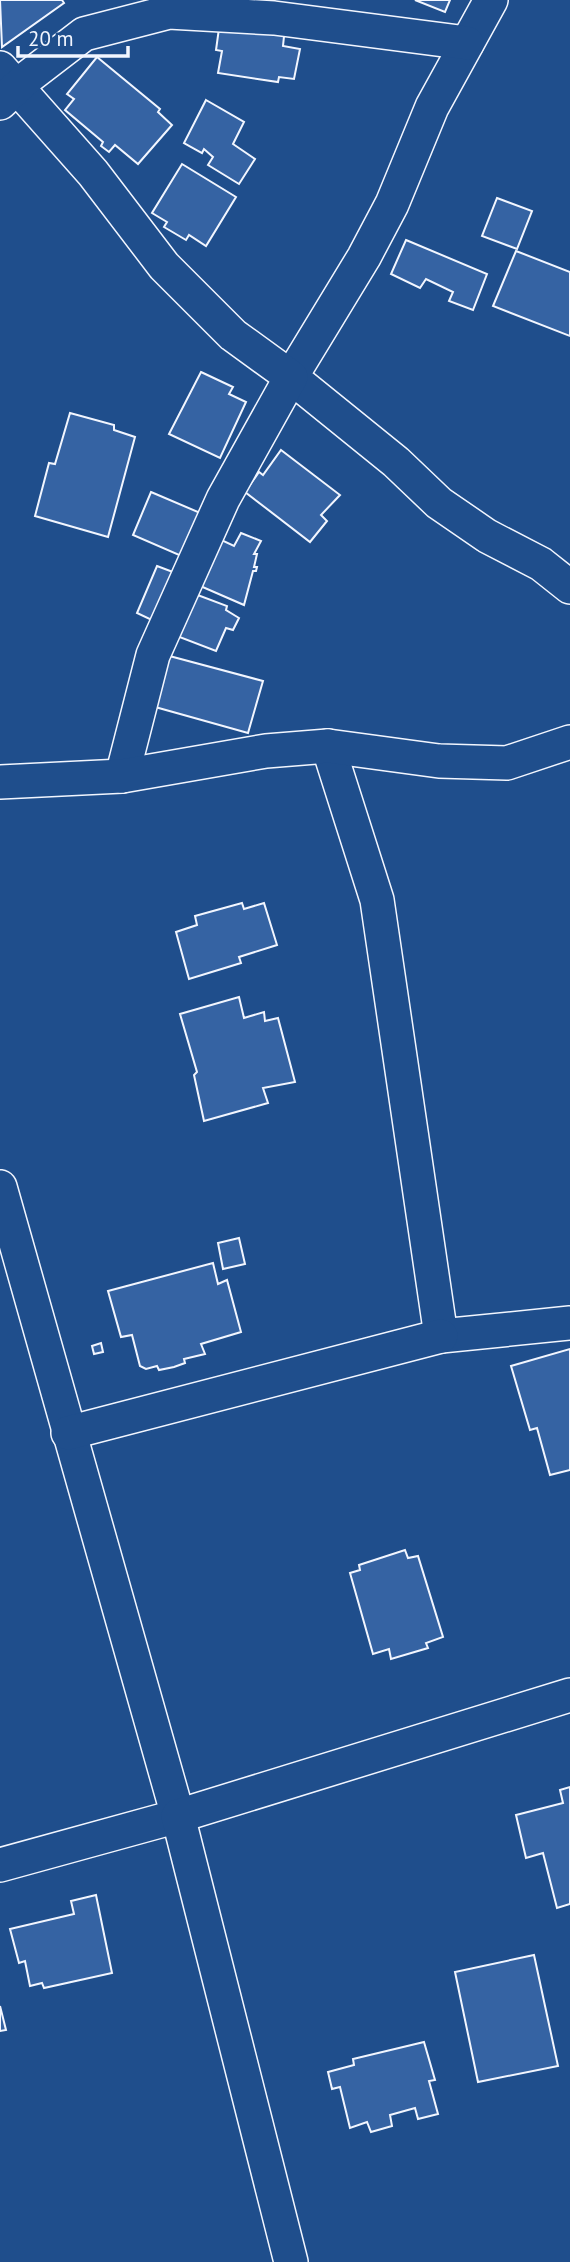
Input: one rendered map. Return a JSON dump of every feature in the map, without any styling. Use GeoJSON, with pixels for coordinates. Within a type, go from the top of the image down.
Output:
{"type":"FeatureCollection","features":[{"type":"Feature","properties":{"kind":"street"},"geometry":{"type":"LineString","coordinates":[[122,776],[153,655],[223,499],[291,377],[364,257],[392,204],[432,107],[491,0]]}},
{"type":"Feature","properties":{"kind":"street"},"geometry":{"type":"LineString","coordinates":[[467,43],[274,18],[169,12],[84,34],[6,86],[93,173],[164,266],[233,335],[291,377],[378,447],[439,503],[487,536],[541,564],[570,587]]}},
{"type":"Feature","properties":{"kind":"street"},"geometry":{"type":"LineString","coordinates":[[0,782],[122,776],[266,751],[328,746],[439,761],[507,764],[570,742]]}},
{"type":"Feature","properties":{"kind":"street"},"geometry":{"type":"LineString","coordinates":[[328,746],[377,900],[441,1336]]}},
{"type":"Feature","properties":{"kind":"street"},"geometry":{"type":"LineString","coordinates":[[0,1187],[177,1816],[291,2262]]}},
{"type":"Feature","properties":{"kind":"street"},"geometry":{"type":"LineString","coordinates":[[68,1433],[441,1336],[570,1322]]}},
{"type":"Feature","properties":{"kind":"street"},"geometry":{"type":"LineString","coordinates":[[0,1865],[177,1816],[570,1695]]}},
{"type":"Feature","properties":{"kind":"building"},"geometry":{"type":"Polygon","coordinates":[[[0,0],[62,0],[64,3],[2,47],[0,0]]]}},
{"type":"Feature","properties":{"kind":"building"},"geometry":{"type":"Polygon","coordinates":[[[415,0],[450,0],[445,12],[415,0]]]}},
{"type":"Feature","properties":{"kind":"building"},"geometry":{"type":"Polygon","coordinates":[[[220,21],[285,27],[283,46],[300,49],[294,79],[279,77],[278,82],[218,73],[222,51],[216,50],[220,21]]]}},
{"type":"Feature","properties":{"kind":"building"},"geometry":{"type":"Polygon","coordinates":[[[97,57],[160,109],[158,112],[172,125],[138,164],[115,145],[109,152],[101,146],[103,142],[65,110],[74,99],[67,94],[97,57]]]}},
{"type":"Feature","properties":{"kind":"building"},"geometry":{"type":"Polygon","coordinates":[[[206,100],[244,122],[233,144],[255,159],[239,184],[208,165],[213,157],[204,149],[202,153],[184,143],[206,100]]]}},
{"type":"Feature","properties":{"kind":"building"},"geometry":{"type":"Polygon","coordinates":[[[182,164],[236,197],[206,246],[189,235],[186,240],[164,227],[167,222],[152,213],[182,164]]]}},
{"type":"Feature","properties":{"kind":"building"},"geometry":{"type":"Polygon","coordinates":[[[497,198],[532,211],[517,249],[482,236],[497,198]]]}},
{"type":"Feature","properties":{"kind":"building"},"geometry":{"type":"Polygon","coordinates":[[[406,240],[487,274],[473,310],[449,301],[453,292],[426,279],[420,288],[391,274],[406,240]]]}},
{"type":"Feature","properties":{"kind":"building"},"geometry":{"type":"Polygon","coordinates":[[[516,251],[570,272],[570,336],[493,306],[516,251]]]}},
{"type":"Feature","properties":{"kind":"building"},"geometry":{"type":"Polygon","coordinates":[[[201,372],[233,387],[229,394],[246,402],[220,458],[169,434],[201,372]]]}},
{"type":"Feature","properties":{"kind":"building"},"geometry":{"type":"Polygon","coordinates":[[[70,413],[114,425],[114,430],[135,437],[108,537],[35,516],[49,463],[55,464],[70,413]]]}},
{"type":"Feature","properties":{"kind":"building"},"geometry":{"type":"Polygon","coordinates":[[[281,450],[340,495],[321,515],[327,521],[310,542],[245,492],[259,472],[263,475],[281,450]]]}},
{"type":"Feature","properties":{"kind":"building"},"geometry":{"type":"Polygon","coordinates":[[[151,492],[205,515],[186,558],[133,535],[151,492]]]}},
{"type":"Feature","properties":{"kind":"building"},"geometry":{"type":"Polygon","coordinates":[[[241,533],[261,541],[254,554],[257,554],[254,567],[257,567],[256,571],[253,571],[244,605],[191,582],[213,536],[234,546],[241,533]]]}},
{"type":"Feature","properties":{"kind":"building"},"geometry":{"type":"Polygon","coordinates":[[[157,566],[181,575],[158,623],[137,613],[157,566]]]}},
{"type":"Feature","properties":{"kind":"building"},"geometry":{"type":"Polygon","coordinates":[[[187,591],[227,606],[226,610],[239,618],[233,630],[226,628],[216,651],[169,633],[187,591]]]}},
{"type":"Feature","properties":{"kind":"building"},"geometry":{"type":"Polygon","coordinates":[[[162,654],[263,681],[248,733],[148,705],[162,654]]]}},
{"type":"Feature","properties":{"kind":"building"},"geometry":{"type":"Polygon","coordinates":[[[242,903],[244,909],[264,903],[277,945],[239,957],[241,963],[189,979],[176,932],[197,925],[195,916],[242,903]]]}},
{"type":"Feature","properties":{"kind":"building"},"geometry":{"type":"Polygon","coordinates":[[[239,997],[244,1018],[264,1012],[265,1021],[278,1018],[295,1082],[263,1088],[268,1103],[204,1121],[194,1075],[197,1072],[180,1014],[239,997]]]}},
{"type":"Feature","properties":{"kind":"building"},"geometry":{"type":"Polygon","coordinates":[[[239,1238],[245,1264],[223,1269],[218,1243],[239,1238]]]}},
{"type":"Feature","properties":{"kind":"building"},"geometry":{"type":"Polygon","coordinates":[[[213,1263],[218,1284],[227,1280],[241,1332],[201,1344],[205,1354],[184,1359],[185,1363],[174,1367],[159,1370],[157,1366],[146,1369],[140,1366],[132,1335],[121,1337],[108,1291],[213,1263]]]}},
{"type":"Feature","properties":{"kind":"building"},"geometry":{"type":"Polygon","coordinates":[[[101,1343],[103,1352],[94,1354],[92,1346],[101,1343]]]}},
{"type":"Feature","properties":{"kind":"building"},"geometry":{"type":"Polygon","coordinates":[[[570,1349],[570,1470],[550,1475],[537,1428],[530,1430],[511,1366],[570,1349]]]}},
{"type":"Feature","properties":{"kind":"building"},"geometry":{"type":"Polygon","coordinates":[[[405,1550],[408,1558],[418,1556],[443,1637],[426,1643],[428,1648],[391,1659],[389,1649],[373,1654],[350,1573],[360,1570],[359,1565],[405,1550]]]}},
{"type":"Feature","properties":{"kind":"building"},"geometry":{"type":"Polygon","coordinates":[[[570,1787],[570,1904],[557,1908],[543,1853],[526,1858],[516,1815],[563,1803],[560,1790],[570,1787]]]}},
{"type":"Feature","properties":{"kind":"building"},"geometry":{"type":"Polygon","coordinates":[[[96,1895],[112,1973],[44,1988],[42,1983],[30,1986],[25,1961],[19,1963],[10,1929],[74,1914],[71,1901],[96,1895]]]}},
{"type":"Feature","properties":{"kind":"building"},"geometry":{"type":"Polygon","coordinates":[[[534,1955],[558,2066],[478,2082],[455,1972],[534,1955]]]}},
{"type":"Feature","properties":{"kind":"building"},"geometry":{"type":"Polygon","coordinates":[[[0,2006],[6,2030],[0,2031],[0,2006]]]}},
{"type":"Feature","properties":{"kind":"building"},"geometry":{"type":"Polygon","coordinates":[[[424,2042],[435,2080],[429,2081],[438,2114],[418,2119],[415,2108],[390,2115],[392,2126],[371,2132],[367,2122],[350,2128],[340,2087],[332,2089],[328,2072],[354,2065],[353,2059],[424,2042]]]}}]}
